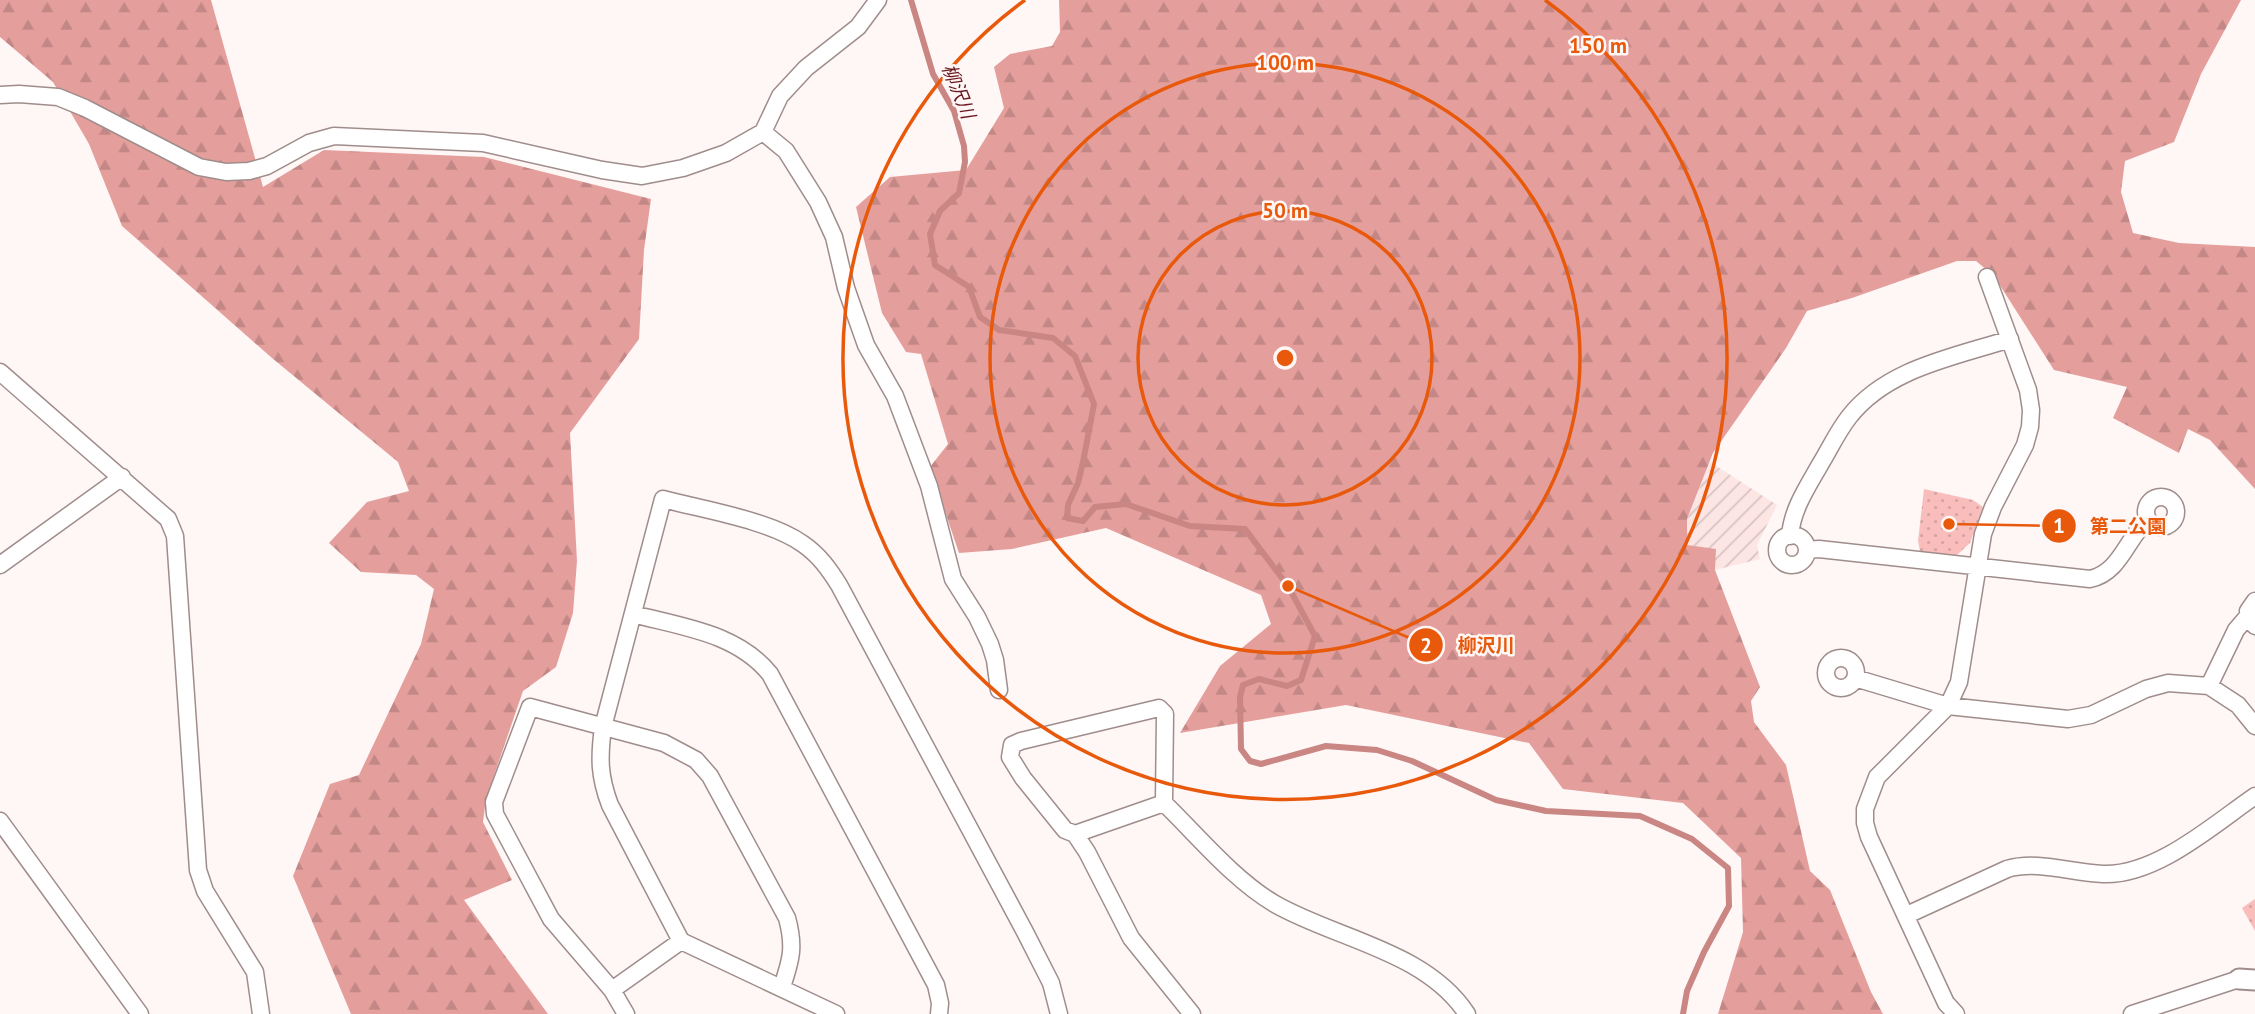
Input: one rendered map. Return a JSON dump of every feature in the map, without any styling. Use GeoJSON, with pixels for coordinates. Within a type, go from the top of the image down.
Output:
{"type":"FeatureCollection","features":[{"type":"Feature","properties":{"kind":"street"},"geometry":{"type":"LineString","coordinates":[[0,95],[58,97],[85,108],[198,167],[226,172],[249,172],[267,166],[309,143],[334,136],[483,143],[601,170],[642,176],[683,168],[726,153],[763,132],[780,96],[806,68],[858,27],[878,0]]}},
{"type":"Feature","properties":{"kind":"street"},"geometry":{"type":"LineString","coordinates":[[763,132],[786,151],[818,202],[834,237],[846,288],[866,345],[895,397],[929,486],[953,579],[990,644],[999,690]]}},
{"type":"Feature","properties":{"kind":"street"},"geometry":{"type":"LineString","coordinates":[[1955,1014],[1947,1003],[1869,837],[1864,808],[1877,777],[1948,706],[1959,682],[1977,566],[1987,521],[2025,445],[2030,427],[2028,390],[1987,276]]}},
{"type":"Feature","properties":{"kind":"street"},"geometry":{"type":"LineString","coordinates":[[1790,536],[1791,519],[1807,486],[1849,417],[1873,392],[1898,376],[2010,339]]}},
{"type":"Feature","properties":{"kind":"street"},"geometry":{"type":"LineString","coordinates":[[0,372],[169,519],[175,536],[198,870],[205,891],[255,972],[261,1014]]}},
{"type":"Feature","properties":{"kind":"street"},"geometry":{"type":"LineString","coordinates":[[0,565],[122,477]]}},
{"type":"Feature","properties":{"kind":"street"},"geometry":{"type":"LineString","coordinates":[[836,1014],[681,941],[601,783],[600,751],[603,727],[663,499],[774,528],[803,543],[823,561],[839,585],[1019,920],[1051,983],[1059,1014]]}},
{"type":"Feature","properties":{"kind":"street"},"geometry":{"type":"LineString","coordinates":[[1807,550],[1819,549],[2090,579],[2101,576],[2119,559],[2136,531],[2148,519]]}},
{"type":"Feature","properties":{"kind":"street"},"geometry":{"type":"LineString","coordinates":[[1790,536],[1800,538],[1807,550],[1799,563],[1790,565],[1782,561],[1778,553],[1779,544],[1790,536]]}},
{"type":"Feature","properties":{"kind":"street"},"geometry":{"type":"LineString","coordinates":[[2209,686],[2236,630],[2252,621],[2249,607],[2255,601]]}},
{"type":"Feature","properties":{"kind":"street"},"geometry":{"type":"LineString","coordinates":[[633,614],[725,639],[744,649],[770,674],[936,985],[940,1003],[939,1014]]}},
{"type":"Feature","properties":{"kind":"street"},"geometry":{"type":"LineString","coordinates":[[1855,678],[1948,706],[2068,719],[2091,715],[2146,689],[2168,683],[2209,686],[2238,705],[2255,726]]}},
{"type":"Feature","properties":{"kind":"street"},"geometry":{"type":"LineString","coordinates":[[626,1014],[612,990],[551,919],[495,814],[494,802],[530,706],[664,743],[695,760],[710,776],[788,918],[793,940],[792,954],[782,987]]}},
{"type":"Feature","properties":{"kind":"street"},"geometry":{"type":"LineString","coordinates":[[1192,1014],[1131,938],[1075,834],[1065,830],[1023,778],[1010,757],[1012,745],[1159,708],[1165,714],[1164,803],[1247,884],[1273,903],[1388,953],[1439,983],[1461,1004],[1467,1014]]}},
{"type":"Feature","properties":{"kind":"street"},"geometry":{"type":"LineString","coordinates":[[1906,915],[2021,865],[2104,874],[2131,872],[2175,850],[2255,796]]}},
{"type":"Feature","properties":{"kind":"street"},"geometry":{"type":"LineString","coordinates":[[1075,834],[1164,803]]}},
{"type":"Feature","properties":{"kind":"street"},"geometry":{"type":"LineString","coordinates":[[0,821],[140,1014]]}},
{"type":"Feature","properties":{"kind":"street"},"geometry":{"type":"LineString","coordinates":[[612,990],[681,941]]}},
{"type":"Feature","properties":{"kind":"street"},"geometry":{"type":"LineString","coordinates":[[2132,1014],[2247,979]]}},
{"type":"Feature","properties":{"kind":"shaded area"},"geometry":{"type":"Polygon","coordinates":[[[1710,462],[1777,505],[1757,545],[1760,559],[1715,570],[1687,545],[1687,519],[1710,462]]]}},
{"type":"Feature","properties":{"kind":"shaded area"},"geometry":{"type":"Polygon","coordinates":[[[1924,489],[1973,500],[1983,507],[1970,543],[1956,556],[1920,551],[1918,541],[1924,489]]]}},
{"type":"Feature","properties":{"kind":"shaded area"},"geometry":{"type":"Polygon","coordinates":[[[2255,899],[2255,931],[2242,908],[2255,899]]]}},
{"type":"Feature","properties":{"kind":"green space"},"geometry":{"type":"Polygon","coordinates":[[[0,0],[211,0],[263,187],[324,150],[484,157],[651,199],[644,250],[639,339],[570,433],[577,561],[573,613],[556,667],[523,691],[486,799],[483,822],[512,880],[464,900],[548,1014],[351,1014],[293,876],[330,784],[359,775],[421,644],[434,589],[416,575],[361,572],[329,543],[367,502],[409,491],[398,462],[272,358],[122,226],[89,144],[53,82],[0,37],[0,0]]]}},
{"type":"Feature","properties":{"kind":"green space"},"geometry":{"type":"Polygon","coordinates":[[[1059,0],[2241,0],[2201,74],[2174,142],[2125,161],[2121,192],[2133,233],[2179,243],[2255,247],[2255,489],[2210,440],[2188,429],[2179,453],[2113,418],[2127,387],[2054,370],[1994,276],[1976,261],[1957,261],[1807,311],[1786,348],[1713,453],[1687,519],[1687,545],[1716,549],[1715,570],[1760,687],[1751,701],[1754,722],[1786,765],[1810,871],[1830,890],[1871,992],[1883,1014],[1718,1014],[1743,932],[1741,858],[1683,803],[1563,789],[1529,743],[1346,705],[1180,733],[1220,666],[1271,624],[1261,595],[1106,528],[1012,549],[959,553],[930,467],[948,444],[921,354],[906,352],[882,313],[856,207],[890,177],[966,170],[1004,108],[994,67],[1010,54],[1052,46],[1060,32],[1059,0]]]}},
{"type":"Feature","properties":{"kind":"waterway","name":"柳沢川"},"geometry":{"type":"LineString","coordinates":[[911,0],[933,74],[954,111],[964,146],[965,162],[959,193],[940,211],[930,234],[935,265],[969,287],[980,317],[999,330],[1053,338],[1075,356],[1094,404],[1083,462],[1078,483],[1068,505],[1067,518],[1083,521],[1095,507],[1126,504],[1190,526],[1245,529],[1288,586],[1315,636],[1301,680],[1287,686],[1259,679],[1243,685],[1240,697],[1241,749],[1250,761],[1261,764],[1326,746],[1377,750],[1412,761],[1496,800],[1546,811],[1640,816],[1692,839],[1728,868],[1729,906],[1687,991],[1683,1014]]}},
{"type":"Feature","properties":{"kind":"place","name":"第二公園"},"geometry":{"type":"Point","coordinates":[1949,524]}},
{"type":"Feature","properties":{"kind":"place","name":"柳沢川"},"geometry":{"type":"Point","coordinates":[1288,586]}}]}
